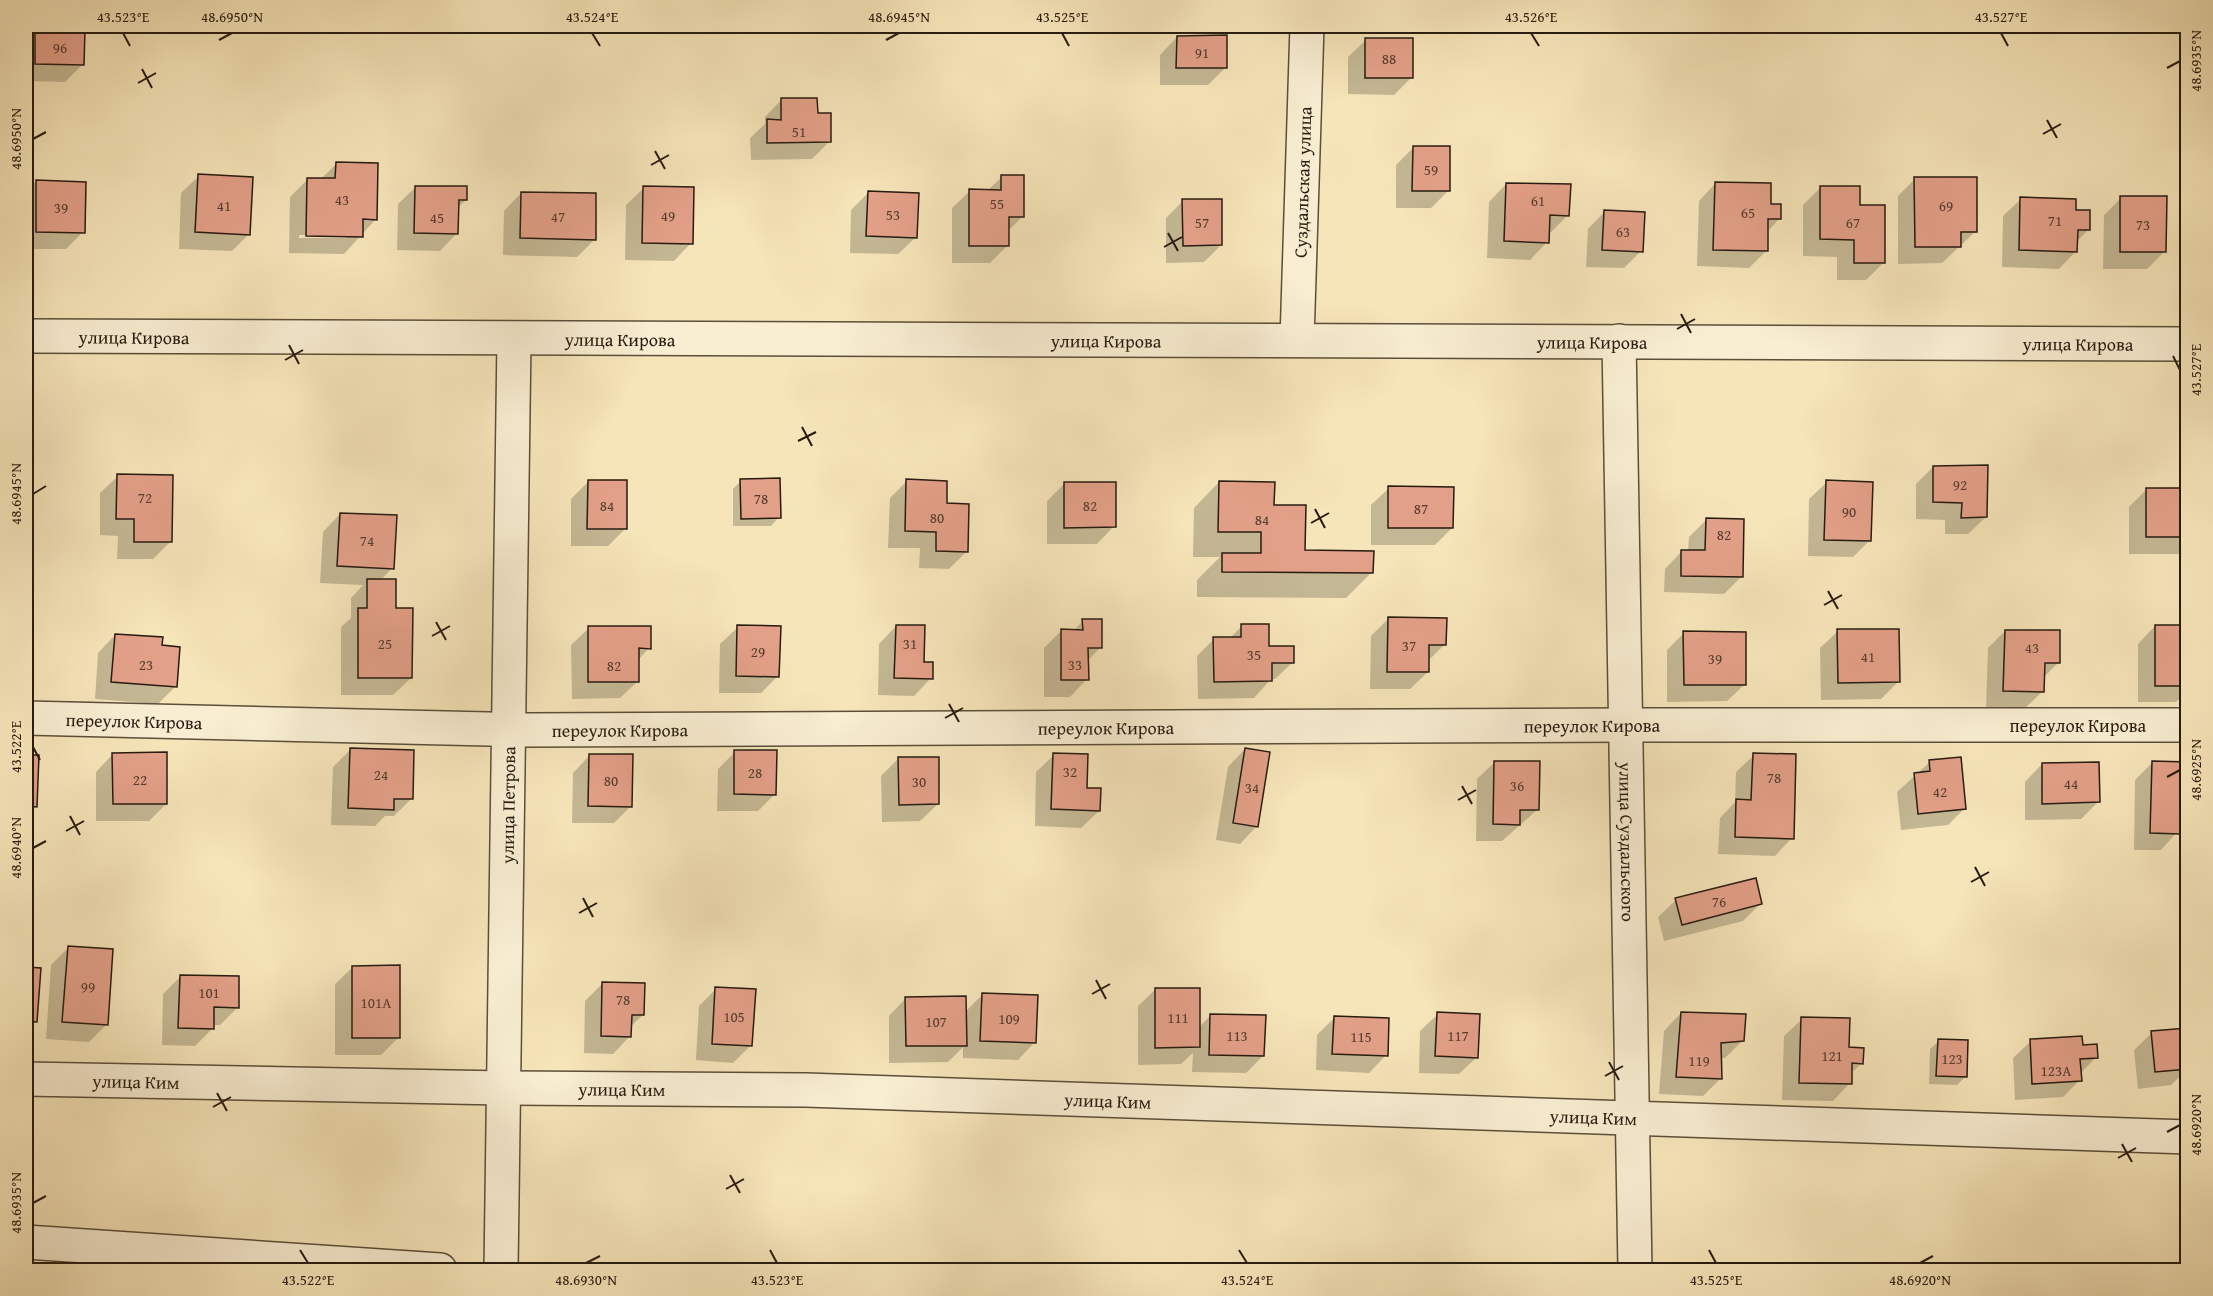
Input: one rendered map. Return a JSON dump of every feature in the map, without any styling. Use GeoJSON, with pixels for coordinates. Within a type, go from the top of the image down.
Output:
{"type":"FeatureCollection","features":[{"type":"Feature","properties":{"kind":"street","name":"Суздальская улица"},"geometry":{"type":"LineString","coordinates":[[1297,340],[1306,26]]}},
{"type":"Feature","properties":{"kind":"street","name":"улица Кирова"},"geometry":{"type":"LineString","coordinates":[[26,336],[2187,344]]}},
{"type":"Feature","properties":{"kind":"street","name":"улица Петрова"},"geometry":{"type":"LineString","coordinates":[[501,1270],[514,339]]}},
{"type":"Feature","properties":{"kind":"street","name":"улица Суздальского"},"geometry":{"type":"LineString","coordinates":[[1619,341],[1635,1270]]}},
{"type":"Feature","properties":{"kind":"street","name":"переулок Кирова"},"geometry":{"type":"LineString","coordinates":[[26,718],[508,730],[2187,725]]}},
{"type":"Feature","properties":{"kind":"street","name":"улица Ким"},"geometry":{"type":"LineString","coordinates":[[26,1079],[503,1088],[806,1090],[2187,1137]]}},
{"type":"Feature","properties":{"kind":"street"},"geometry":{"type":"LineString","coordinates":[[26,1242],[174,1261],[440,1270]]}},
{"type":"Feature","properties":{"kind":"building"},"geometry":{"type":"Polygon","coordinates":[[[35,29],[85,30],[84,65],[35,64],[35,29]]]}},
{"type":"Feature","properties":{"kind":"building"},"geometry":{"type":"Polygon","coordinates":[[[1227,35],[1227,68],[1176,68],[1177,36],[1227,35]]]}},
{"type":"Feature","properties":{"kind":"building"},"geometry":{"type":"Polygon","coordinates":[[[1365,38],[1413,38],[1413,78],[1365,78],[1365,38]]]}},
{"type":"Feature","properties":{"kind":"building"},"geometry":{"type":"Polygon","coordinates":[[[781,98],[817,98],[818,113],[831,113],[831,142],[767,143],[767,119],[781,120],[781,98]]]}},
{"type":"Feature","properties":{"kind":"building"},"geometry":{"type":"Polygon","coordinates":[[[1413,146],[1450,146],[1450,191],[1412,191],[1413,146]]]}},
{"type":"Feature","properties":{"kind":"building"},"geometry":{"type":"Polygon","coordinates":[[[336,162],[378,163],[377,220],[363,219],[363,237],[306,236],[307,178],[335,178],[336,162]]]}},
{"type":"Feature","properties":{"kind":"building"},"geometry":{"type":"Polygon","coordinates":[[[198,174],[253,177],[250,235],[195,232],[198,174]]]}},
{"type":"Feature","properties":{"kind":"building"},"geometry":{"type":"Polygon","coordinates":[[[1001,175],[1024,175],[1024,217],[1009,217],[1009,246],[969,246],[969,189],[1001,190],[1001,175]]]}},
{"type":"Feature","properties":{"kind":"building"},"geometry":{"type":"Polygon","coordinates":[[[1914,177],[1977,177],[1977,232],[1961,232],[1961,247],[1915,247],[1914,177]]]}},
{"type":"Feature","properties":{"kind":"building"},"geometry":{"type":"Polygon","coordinates":[[[36,180],[86,182],[85,233],[36,232],[36,180]]]}},
{"type":"Feature","properties":{"kind":"building"},"geometry":{"type":"Polygon","coordinates":[[[1715,182],[1771,183],[1771,204],[1781,204],[1781,219],[1768,219],[1768,251],[1713,250],[1715,182]]]}},
{"type":"Feature","properties":{"kind":"building"},"geometry":{"type":"Polygon","coordinates":[[[1506,183],[1571,184],[1569,216],[1550,215],[1549,243],[1504,241],[1506,183]]]}},
{"type":"Feature","properties":{"kind":"building"},"geometry":{"type":"Polygon","coordinates":[[[415,186],[467,186],[467,200],[459,200],[458,234],[414,233],[415,186]]]}},
{"type":"Feature","properties":{"kind":"building"},"geometry":{"type":"Polygon","coordinates":[[[643,186],[694,187],[693,244],[642,243],[643,186]]]}},
{"type":"Feature","properties":{"kind":"building"},"geometry":{"type":"Polygon","coordinates":[[[1820,186],[1860,186],[1860,205],[1885,205],[1885,263],[1854,263],[1854,240],[1820,239],[1820,186]]]}},
{"type":"Feature","properties":{"kind":"building"},"geometry":{"type":"Polygon","coordinates":[[[868,191],[919,193],[917,238],[866,236],[868,191]]]}},
{"type":"Feature","properties":{"kind":"building"},"geometry":{"type":"Polygon","coordinates":[[[521,192],[596,193],[596,240],[520,238],[521,192]]]}},
{"type":"Feature","properties":{"kind":"building"},"geometry":{"type":"Polygon","coordinates":[[[2120,196],[2167,196],[2166,252],[2120,252],[2120,196]]]}},
{"type":"Feature","properties":{"kind":"building"},"geometry":{"type":"Polygon","coordinates":[[[2020,197],[2076,199],[2076,210],[2090,210],[2090,230],[2078,230],[2077,252],[2019,250],[2020,197]]]}},
{"type":"Feature","properties":{"kind":"building"},"geometry":{"type":"Polygon","coordinates":[[[1182,199],[1222,199],[1222,245],[1183,246],[1182,199]]]}},
{"type":"Feature","properties":{"kind":"building"},"geometry":{"type":"Polygon","coordinates":[[[1604,210],[1645,212],[1643,252],[1602,250],[1604,210]]]}},
{"type":"Feature","properties":{"kind":"building"},"geometry":{"type":"Polygon","coordinates":[[[1988,465],[1987,517],[1961,518],[1962,503],[1933,502],[1933,466],[1988,465]]]}},
{"type":"Feature","properties":{"kind":"building"},"geometry":{"type":"Polygon","coordinates":[[[117,474],[173,475],[172,542],[134,542],[134,519],[116,519],[117,474]]]}},
{"type":"Feature","properties":{"kind":"building"},"geometry":{"type":"Polygon","coordinates":[[[780,478],[781,518],[741,519],[740,479],[780,478]]]}},
{"type":"Feature","properties":{"kind":"building"},"geometry":{"type":"Polygon","coordinates":[[[906,479],[947,481],[947,503],[969,504],[968,552],[936,551],[936,532],[905,531],[906,479]]]}},
{"type":"Feature","properties":{"kind":"building"},"geometry":{"type":"Polygon","coordinates":[[[588,480],[627,480],[627,529],[587,529],[588,480]]]}},
{"type":"Feature","properties":{"kind":"building"},"geometry":{"type":"Polygon","coordinates":[[[1826,480],[1873,482],[1871,541],[1824,540],[1826,480]]]}},
{"type":"Feature","properties":{"kind":"building"},"geometry":{"type":"Polygon","coordinates":[[[1219,481],[1275,482],[1274,505],[1306,505],[1305,550],[1374,551],[1373,573],[1222,572],[1222,553],[1261,553],[1261,532],[1218,532],[1219,481]]]}},
{"type":"Feature","properties":{"kind":"building"},"geometry":{"type":"Polygon","coordinates":[[[1064,482],[1116,482],[1116,527],[1064,528],[1064,482]]]}},
{"type":"Feature","properties":{"kind":"building"},"geometry":{"type":"Polygon","coordinates":[[[1388,486],[1454,487],[1453,528],[1388,528],[1388,486]]]}},
{"type":"Feature","properties":{"kind":"building"},"geometry":{"type":"Polygon","coordinates":[[[2146,488],[2188,488],[2188,537],[2146,537],[2146,488]]]}},
{"type":"Feature","properties":{"kind":"building"},"geometry":{"type":"Polygon","coordinates":[[[340,513],[397,515],[394,569],[337,566],[340,513]]]}},
{"type":"Feature","properties":{"kind":"building"},"geometry":{"type":"Polygon","coordinates":[[[1706,518],[1744,519],[1743,577],[1681,576],[1681,550],[1705,550],[1706,518]]]}},
{"type":"Feature","properties":{"kind":"building"},"geometry":{"type":"Polygon","coordinates":[[[367,579],[396,579],[396,608],[413,608],[412,678],[358,678],[358,608],[367,608],[367,579]]]}},
{"type":"Feature","properties":{"kind":"building"},"geometry":{"type":"Polygon","coordinates":[[[1388,617],[1447,618],[1446,645],[1429,645],[1429,672],[1387,672],[1388,617]]]}},
{"type":"Feature","properties":{"kind":"building"},"geometry":{"type":"Polygon","coordinates":[[[1082,619],[1102,619],[1102,648],[1088,648],[1089,680],[1061,680],[1061,629],[1083,630],[1082,619]]]}},
{"type":"Feature","properties":{"kind":"building"},"geometry":{"type":"Polygon","coordinates":[[[1241,624],[1269,624],[1269,646],[1294,646],[1294,663],[1272,663],[1272,681],[1214,682],[1213,637],[1241,637],[1241,624]]]}},
{"type":"Feature","properties":{"kind":"building"},"geometry":{"type":"Polygon","coordinates":[[[737,625],[781,626],[779,677],[736,676],[737,625]]]}},
{"type":"Feature","properties":{"kind":"building"},"geometry":{"type":"Polygon","coordinates":[[[896,625],[925,625],[924,662],[933,662],[933,679],[894,678],[896,625]]]}},
{"type":"Feature","properties":{"kind":"building"},"geometry":{"type":"Polygon","coordinates":[[[2155,625],[2188,625],[2188,686],[2155,686],[2155,625]]]}},
{"type":"Feature","properties":{"kind":"building"},"geometry":{"type":"Polygon","coordinates":[[[588,626],[651,626],[651,649],[639,648],[639,682],[588,682],[588,626]]]}},
{"type":"Feature","properties":{"kind":"building"},"geometry":{"type":"Polygon","coordinates":[[[1837,629],[1899,629],[1900,682],[1838,683],[1837,629]]]}},
{"type":"Feature","properties":{"kind":"building"},"geometry":{"type":"Polygon","coordinates":[[[2005,630],[2060,630],[2060,663],[2045,663],[2044,692],[2003,691],[2005,630]]]}},
{"type":"Feature","properties":{"kind":"building"},"geometry":{"type":"Polygon","coordinates":[[[1683,631],[1746,632],[1746,685],[1684,685],[1683,631]]]}},
{"type":"Feature","properties":{"kind":"building"},"geometry":{"type":"Polygon","coordinates":[[[115,634],[163,637],[162,645],[180,647],[177,687],[111,682],[115,634]]]}},
{"type":"Feature","properties":{"kind":"building"},"geometry":{"type":"Polygon","coordinates":[[[350,748],[414,750],[413,799],[394,799],[394,810],[348,808],[350,748]]]}},
{"type":"Feature","properties":{"kind":"building"},"geometry":{"type":"Polygon","coordinates":[[[1245,748],[1270,752],[1258,827],[1233,823],[1245,748]]]}},
{"type":"Feature","properties":{"kind":"building"},"geometry":{"type":"Polygon","coordinates":[[[734,750],[777,750],[776,795],[734,794],[734,750]]]}},
{"type":"Feature","properties":{"kind":"building"},"geometry":{"type":"Polygon","coordinates":[[[167,752],[167,804],[113,804],[112,753],[167,752]]]}},
{"type":"Feature","properties":{"kind":"building"},"geometry":{"type":"Polygon","coordinates":[[[1053,753],[1088,754],[1087,788],[1101,788],[1100,811],[1051,809],[1053,753]]]}},
{"type":"Feature","properties":{"kind":"building"},"geometry":{"type":"Polygon","coordinates":[[[1753,753],[1796,754],[1794,839],[1735,837],[1736,799],[1751,800],[1753,753]]]}},
{"type":"Feature","properties":{"kind":"building"},"geometry":{"type":"Polygon","coordinates":[[[589,754],[633,754],[632,807],[588,806],[589,754]]]}},
{"type":"Feature","properties":{"kind":"building"},"geometry":{"type":"Polygon","coordinates":[[[26,755],[39,755],[37,807],[26,806],[26,755]]]}},
{"type":"Feature","properties":{"kind":"building"},"geometry":{"type":"Polygon","coordinates":[[[898,757],[939,757],[939,804],[899,805],[898,757]]]}},
{"type":"Feature","properties":{"kind":"building"},"geometry":{"type":"Polygon","coordinates":[[[1961,757],[1966,809],[1918,814],[1914,773],[1930,771],[1929,760],[1961,757]]]}},
{"type":"Feature","properties":{"kind":"building"},"geometry":{"type":"Polygon","coordinates":[[[1494,761],[1540,761],[1539,810],[1520,810],[1520,825],[1493,824],[1494,761]]]}},
{"type":"Feature","properties":{"kind":"building"},"geometry":{"type":"Polygon","coordinates":[[[2152,761],[2188,762],[2188,814],[2180,814],[2180,834],[2150,833],[2152,761]]]}},
{"type":"Feature","properties":{"kind":"building"},"geometry":{"type":"Polygon","coordinates":[[[2099,762],[2100,802],[2042,804],[2042,763],[2099,762]]]}},
{"type":"Feature","properties":{"kind":"building"},"geometry":{"type":"Polygon","coordinates":[[[1756,878],[1762,904],[1682,925],[1675,898],[1756,878]]]}},
{"type":"Feature","properties":{"kind":"building"},"geometry":{"type":"Polygon","coordinates":[[[68,946],[113,949],[108,1025],[62,1022],[68,946]]]}},
{"type":"Feature","properties":{"kind":"building"},"geometry":{"type":"Polygon","coordinates":[[[400,965],[400,1038],[352,1038],[352,966],[400,965]]]}},
{"type":"Feature","properties":{"kind":"building"},"geometry":{"type":"Polygon","coordinates":[[[26,967],[41,968],[37,1022],[26,1021],[26,967]]]}},
{"type":"Feature","properties":{"kind":"building"},"geometry":{"type":"Polygon","coordinates":[[[180,975],[239,976],[239,1008],[214,1007],[214,1029],[178,1028],[180,975]]]}},
{"type":"Feature","properties":{"kind":"building"},"geometry":{"type":"Polygon","coordinates":[[[602,982],[645,983],[644,1015],[632,1015],[631,1037],[601,1036],[602,982]]]}},
{"type":"Feature","properties":{"kind":"building"},"geometry":{"type":"Polygon","coordinates":[[[715,987],[756,989],[752,1046],[712,1044],[715,987]]]}},
{"type":"Feature","properties":{"kind":"building"},"geometry":{"type":"Polygon","coordinates":[[[1155,988],[1200,988],[1200,1047],[1155,1048],[1155,988]]]}},
{"type":"Feature","properties":{"kind":"building"},"geometry":{"type":"Polygon","coordinates":[[[982,993],[1038,995],[1036,1043],[980,1041],[982,993]]]}},
{"type":"Feature","properties":{"kind":"building"},"geometry":{"type":"Polygon","coordinates":[[[966,996],[967,1046],[906,1046],[905,997],[966,996]]]}},
{"type":"Feature","properties":{"kind":"building"},"geometry":{"type":"Polygon","coordinates":[[[1437,1012],[1480,1014],[1478,1058],[1435,1056],[1437,1012]]]}},
{"type":"Feature","properties":{"kind":"building"},"geometry":{"type":"Polygon","coordinates":[[[1681,1012],[1746,1014],[1744,1041],[1721,1043],[1722,1079],[1676,1077],[1681,1012]]]}},
{"type":"Feature","properties":{"kind":"building"},"geometry":{"type":"Polygon","coordinates":[[[1210,1014],[1266,1015],[1264,1056],[1209,1055],[1210,1014]]]}},
{"type":"Feature","properties":{"kind":"building"},"geometry":{"type":"Polygon","coordinates":[[[1334,1016],[1389,1018],[1388,1056],[1332,1054],[1334,1016]]]}},
{"type":"Feature","properties":{"kind":"building"},"geometry":{"type":"Polygon","coordinates":[[[1801,1017],[1850,1018],[1849,1047],[1864,1048],[1863,1064],[1852,1063],[1852,1084],[1799,1083],[1801,1017]]]}},
{"type":"Feature","properties":{"kind":"building"},"geometry":{"type":"Polygon","coordinates":[[[2188,1028],[2188,1069],[2155,1072],[2151,1031],[2188,1028]]]}},
{"type":"Feature","properties":{"kind":"building"},"geometry":{"type":"Polygon","coordinates":[[[2082,1036],[2083,1045],[2097,1044],[2098,1058],[2080,1059],[2082,1081],[2032,1084],[2030,1039],[2082,1036]]]}},
{"type":"Feature","properties":{"kind":"building"},"geometry":{"type":"Polygon","coordinates":[[[1938,1039],[1968,1040],[1967,1077],[1936,1076],[1938,1039]]]}}]}
